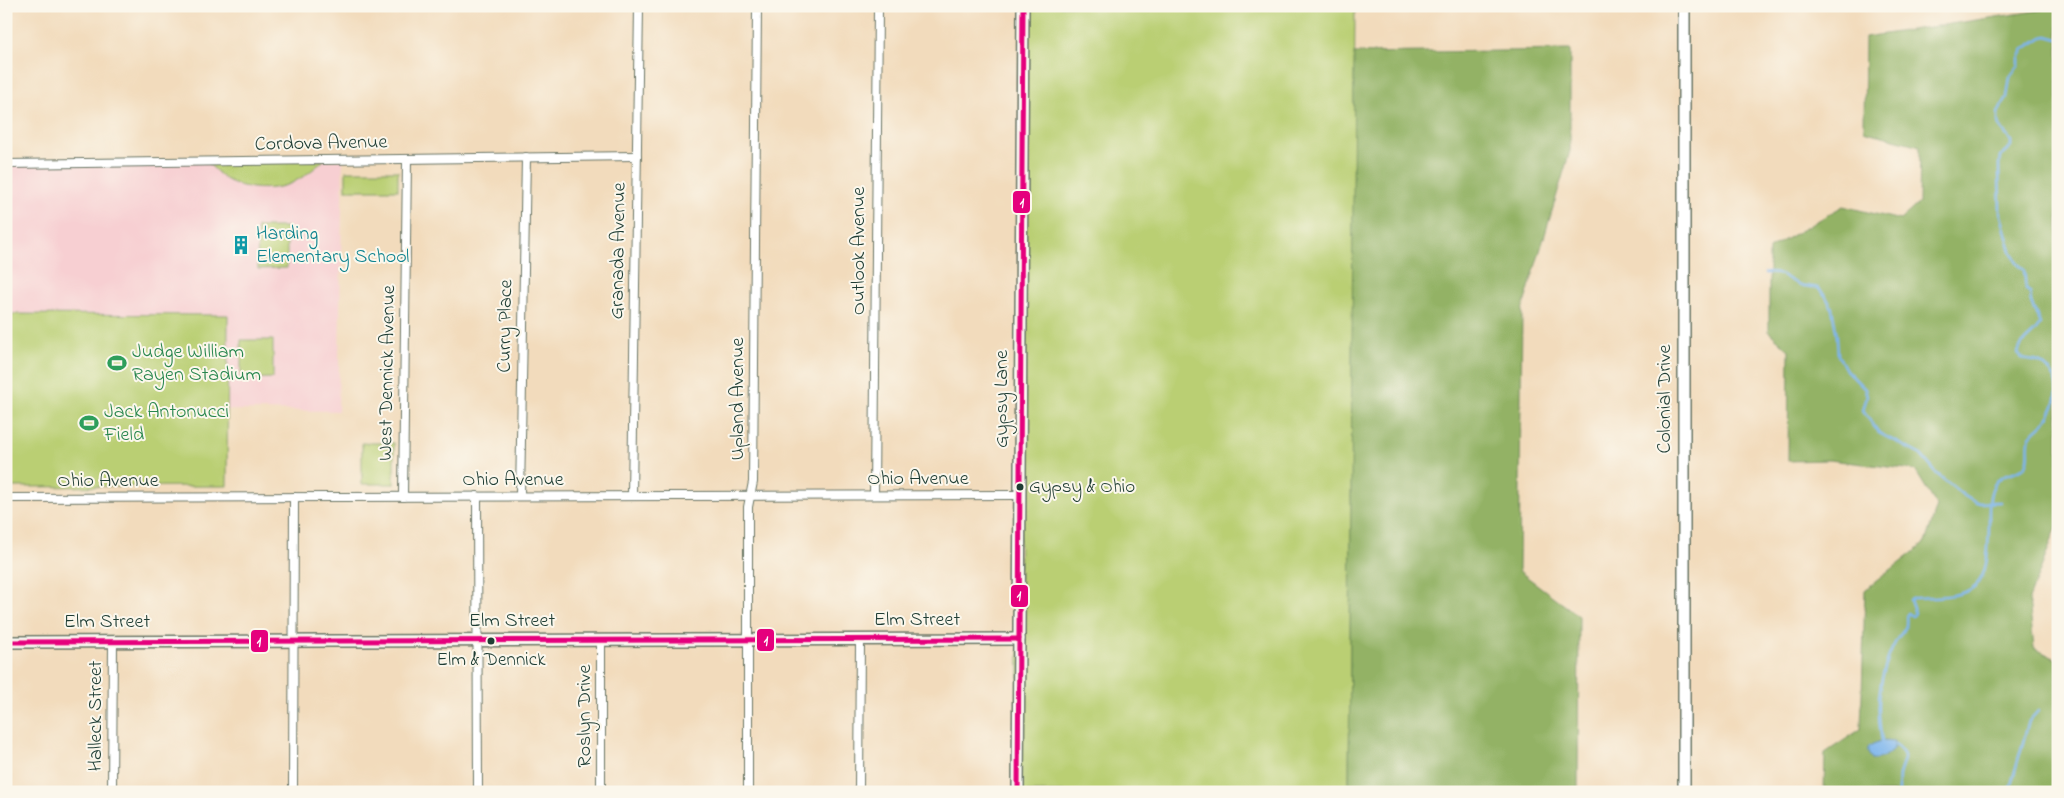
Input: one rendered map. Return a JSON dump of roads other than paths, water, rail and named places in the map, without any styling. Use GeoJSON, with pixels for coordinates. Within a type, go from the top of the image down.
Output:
{"type":"FeatureCollection","features":[{"type":"Feature","properties":{"kind":"street","name":"Granada Avenue"},"geometry":{"type":"LineString","coordinates":[[632,496],[639,6]]}},
{"type":"Feature","properties":{"kind":"street","name":"Upland Avenue"},"geometry":{"type":"LineString","coordinates":[[748,792],[748,507],[753,482],[757,6]]}},
{"type":"Feature","properties":{"kind":"street","name":"Outlook Avenue"},"geometry":{"type":"LineString","coordinates":[[874,495],[878,6]]}},
{"type":"Feature","properties":{"kind":"street","name":"Gypsy Lane"},"geometry":{"type":"LineString","coordinates":[[1018,792],[1023,6]]}},
{"type":"Feature","properties":{"kind":"street","name":"Colonial Drive"},"geometry":{"type":"LineString","coordinates":[[1684,6],[1684,792]]}},
{"type":"Feature","properties":{"kind":"street","name":"Cordova Avenue"},"geometry":{"type":"LineString","coordinates":[[6,164],[637,156]]}},
{"type":"Feature","properties":{"kind":"street","name":"Curry Place"},"geometry":{"type":"LineString","coordinates":[[520,496],[526,157]]}},
{"type":"Feature","properties":{"kind":"street","name":"West Dennick Avenue"},"geometry":{"type":"LineString","coordinates":[[403,497],[407,159]]}},
{"type":"Feature","properties":{"kind":"street","name":"Ohio Avenue"},"geometry":{"type":"LineString","coordinates":[[6,498],[1020,495]]}},
{"type":"Feature","properties":{"kind":"street"},"geometry":{"type":"LineString","coordinates":[[477,496],[478,792]]}},
{"type":"Feature","properties":{"kind":"street"},"geometry":{"type":"LineString","coordinates":[[293,792],[294,497]]}},
{"type":"Feature","properties":{"kind":"street","name":"Roslyn Drive"},"geometry":{"type":"LineString","coordinates":[[601,639],[602,792]]}},
{"type":"Feature","properties":{"kind":"street"},"geometry":{"type":"LineString","coordinates":[[859,792],[860,639]]}},
{"type":"Feature","properties":{"kind":"street","name":"Elm Street"},"geometry":{"type":"LineString","coordinates":[[6,642],[113,640],[1019,639]]}},
{"type":"Feature","properties":{"kind":"street","name":"Halleck Street"},"geometry":{"type":"LineString","coordinates":[[112,792],[113,640]]}},
{"type":"Feature","properties":{"kind":"water"},"geometry":{"type":"Polygon","coordinates":[[[1882,741],[1894,742],[1894,748],[1881,758],[1872,759],[1868,752],[1869,747],[1882,741]]]}},
{"type":"Feature","properties":{"kind":"waterway"},"geometry":{"type":"LineString","coordinates":[[1882,741],[1879,715],[1882,677],[1890,653],[1906,626],[1907,613],[1912,616],[1915,614],[1910,600],[1912,598],[1953,595],[1966,592],[1976,586],[1982,576],[1986,563],[1989,503],[1992,489],[2001,477],[2025,466],[2028,460],[2030,437],[2049,416],[2056,400],[2056,385],[2054,377],[2049,370],[2039,362],[2021,358],[2018,353],[2022,344],[2040,324],[2031,302],[2030,293],[2026,289],[2024,270],[2017,263],[2011,251],[2000,212],[2000,157],[2011,147],[2011,141],[1999,126],[1998,113],[2007,97],[2010,77],[2019,65],[2019,58],[2024,49],[2042,37],[2047,36],[2058,39]]}},
{"type":"Feature","properties":{"kind":"waterway"},"geometry":{"type":"LineString","coordinates":[[1765,273],[1780,274],[1799,285],[1818,288],[1825,295],[1832,308],[1838,355],[1846,370],[1865,389],[1867,396],[1863,411],[1879,433],[1921,455],[1937,474],[1976,503],[2001,502]]}},
{"type":"Feature","properties":{"kind":"waterway"},"geometry":{"type":"LineString","coordinates":[[2009,792],[2029,721],[2038,711]]}},
{"type":"Feature","properties":{"kind":"waterway"},"geometry":{"type":"LineString","coordinates":[[1895,745],[1903,752],[1904,756],[1899,777],[1899,792]]}},
{"type":"Feature","properties":{"kind":"place","name":"Harding Elementary School"},"geometry":{"type":"Point","coordinates":[241,245]}},
{"type":"Feature","properties":{"kind":"place","name":"Judge William Rayen Stadium"},"geometry":{"type":"Point","coordinates":[117,363]}},
{"type":"Feature","properties":{"kind":"place","name":"Jack Antonucci Field"},"geometry":{"type":"Point","coordinates":[89,423]}},
{"type":"Feature","properties":{"kind":"place","name":"Gypsy & Ohio"},"geometry":{"type":"Point","coordinates":[1020,487]}},
{"type":"Feature","properties":{"kind":"place","name":"Elm & Dennick"},"geometry":{"type":"Point","coordinates":[491,641]}}]}
